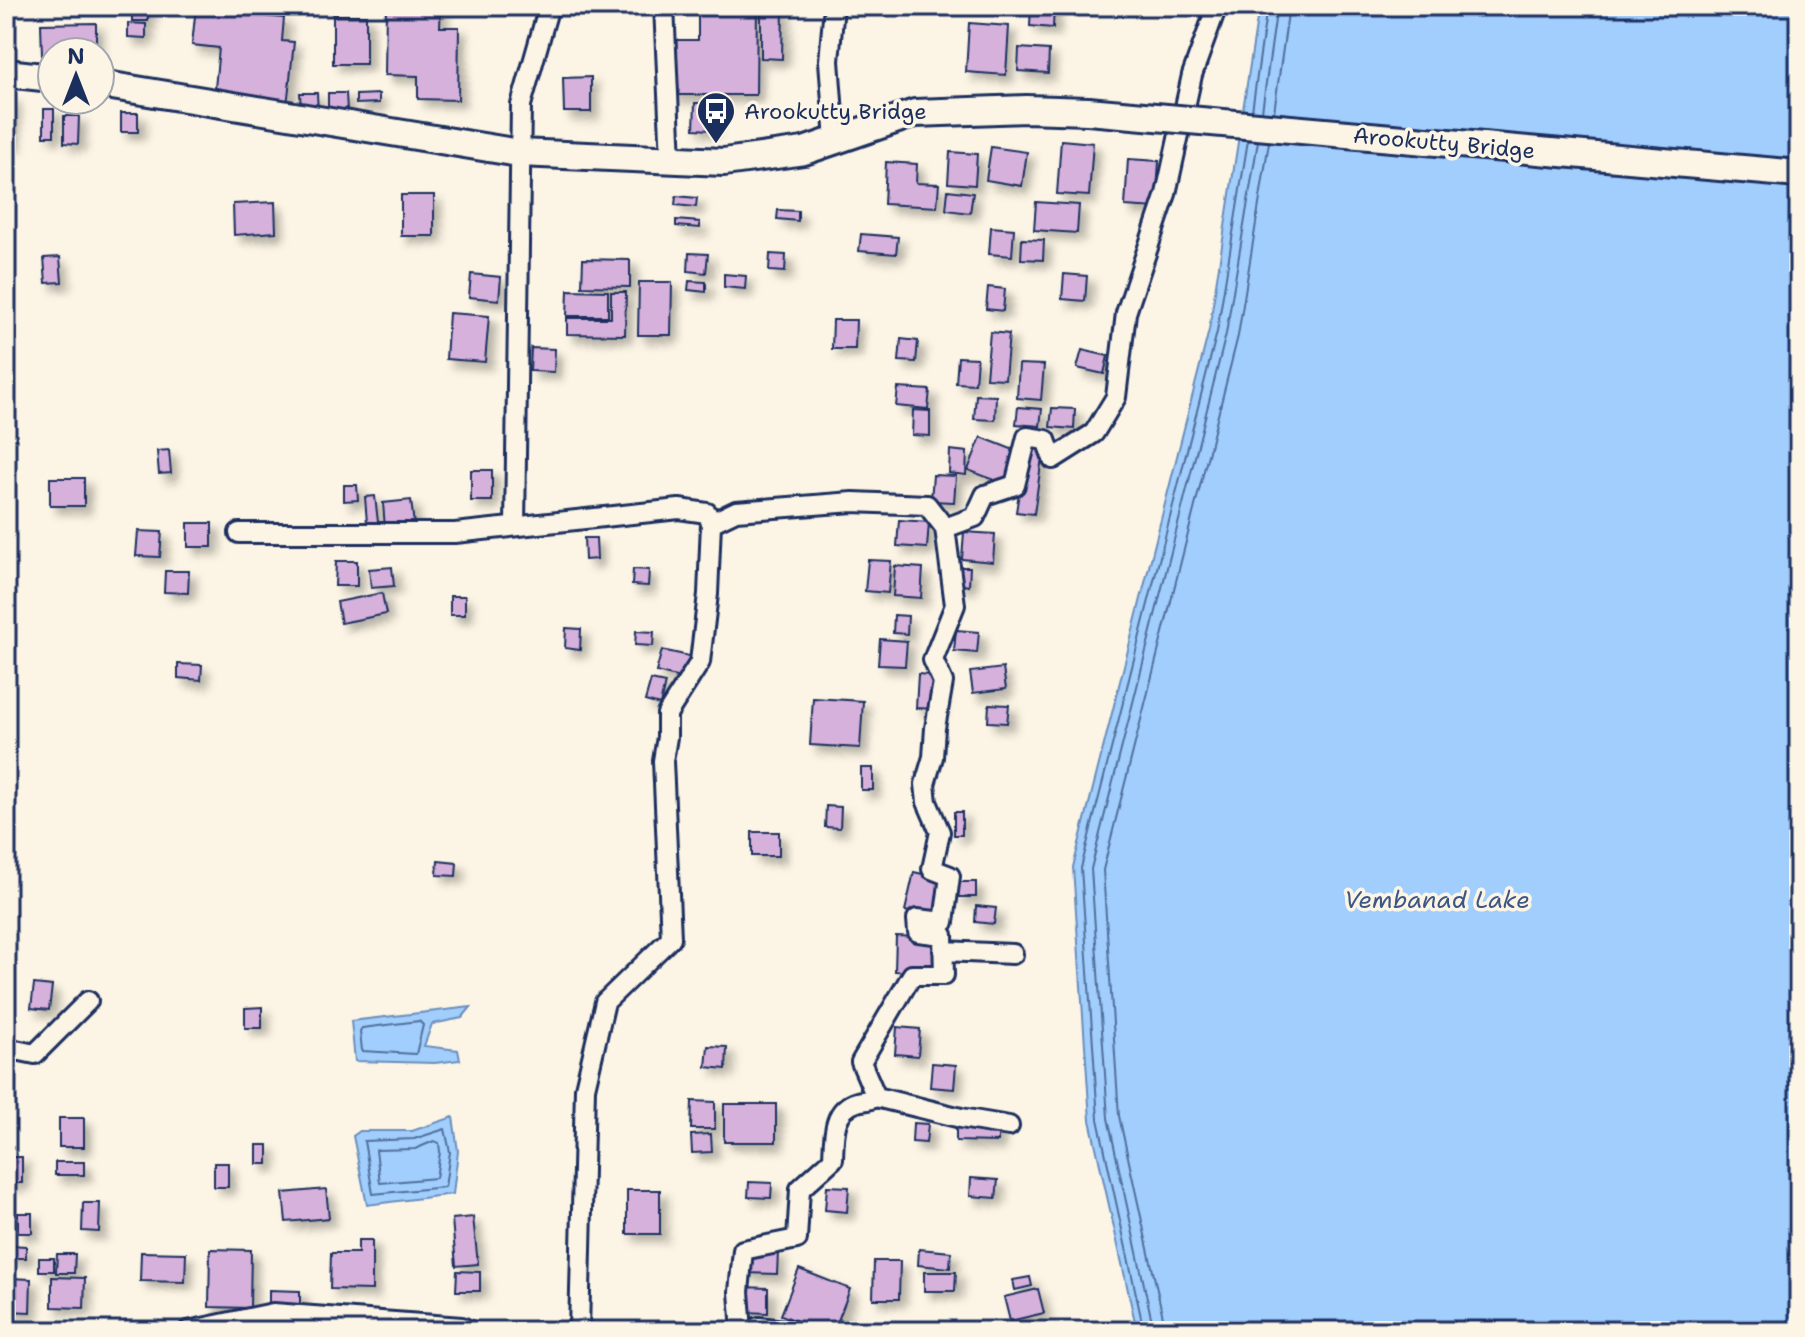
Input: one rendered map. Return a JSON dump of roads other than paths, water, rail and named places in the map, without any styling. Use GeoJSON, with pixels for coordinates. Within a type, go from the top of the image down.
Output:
{"type":"FeatureCollection","features":[{"type":"Feature","properties":{"kind":"main road"},"geometry":{"type":"LineString","coordinates":[[6,73],[36,76]]}},
{"type":"Feature","properties":{"kind":"main road","name":"Arookutty Bridge"},"geometry":{"type":"LineString","coordinates":[[116,87],[519,153],[724,162],[804,151],[915,113],[1026,109],[1088,111],[1799,174]]}},
{"type":"Feature","properties":{"kind":"street"},"geometry":{"type":"LineString","coordinates":[[515,526],[521,105],[549,6]]}},
{"type":"Feature","properties":{"kind":"street"},"geometry":{"type":"LineString","coordinates":[[664,6],[671,160]]}},
{"type":"Feature","properties":{"kind":"street"},"geometry":{"type":"LineString","coordinates":[[834,6],[829,61],[835,141]]}},
{"type":"Feature","properties":{"kind":"street"},"geometry":{"type":"LineString","coordinates":[[945,528],[975,517],[985,495],[1015,485],[1027,437],[1046,440],[1053,459],[1094,433],[1116,397],[1126,313],[1166,194],[1192,75],[1217,6]]}},
{"type":"Feature","properties":{"kind":"street"},"geometry":{"type":"LineString","coordinates":[[711,523],[736,511],[853,502],[927,505],[945,528],[955,605],[933,660],[943,682],[933,757],[925,784],[927,802],[940,832],[932,869],[950,876],[944,922],[917,919],[918,932],[943,935],[944,975],[912,975],[861,1062],[876,1097]]}},
{"type":"Feature","properties":{"kind":"street"},"geometry":{"type":"LineString","coordinates":[[239,533],[455,533],[679,509],[707,513],[711,523],[707,608],[700,662],[667,714],[663,761],[671,938],[605,1002],[585,1088],[579,1331]]}},
{"type":"Feature","properties":{"kind":"street"},"geometry":{"type":"LineString","coordinates":[[943,951],[1013,954]]}},
{"type":"Feature","properties":{"kind":"street"},"geometry":{"type":"LineString","coordinates":[[6,1048],[35,1054],[88,1001]]}},
{"type":"Feature","properties":{"kind":"street"},"geometry":{"type":"LineString","coordinates":[[742,1331],[739,1292],[743,1250],[797,1239],[800,1189],[833,1159],[835,1123],[845,1109],[855,1102],[876,1097],[961,1118],[1009,1126]]}},
{"type":"Feature","properties":{"kind":"street"},"geometry":{"type":"LineString","coordinates":[[188,1331],[273,1313],[462,1327],[470,1331]]}},
{"type":"Feature","properties":{"kind":"street"},"geometry":{"type":"LineString","coordinates":[[750,1331],[759,1327],[792,1331]]}},
{"type":"Feature","properties":{"kind":"water","name":"Vembanad Lake"},"geometry":{"type":"Polygon","coordinates":[[[1259,6],[1799,6],[1799,1331],[1137,1331],[1090,1120],[1073,867],[1209,330],[1259,6]]]}},
{"type":"Feature","properties":{"kind":"water"},"geometry":{"type":"Polygon","coordinates":[[[471,1007],[462,1018],[432,1024],[424,1046],[458,1050],[460,1060],[435,1063],[355,1061],[351,1021],[471,1007]]]}},
{"type":"Feature","properties":{"kind":"water"},"geometry":{"type":"Polygon","coordinates":[[[453,1117],[458,1151],[453,1194],[367,1205],[353,1136],[360,1131],[412,1131],[453,1117]]]}},
{"type":"Feature","properties":{"kind":"place","name":"Arookutty Bridge"},"geometry":{"type":"Point","coordinates":[716,145]}}]}
